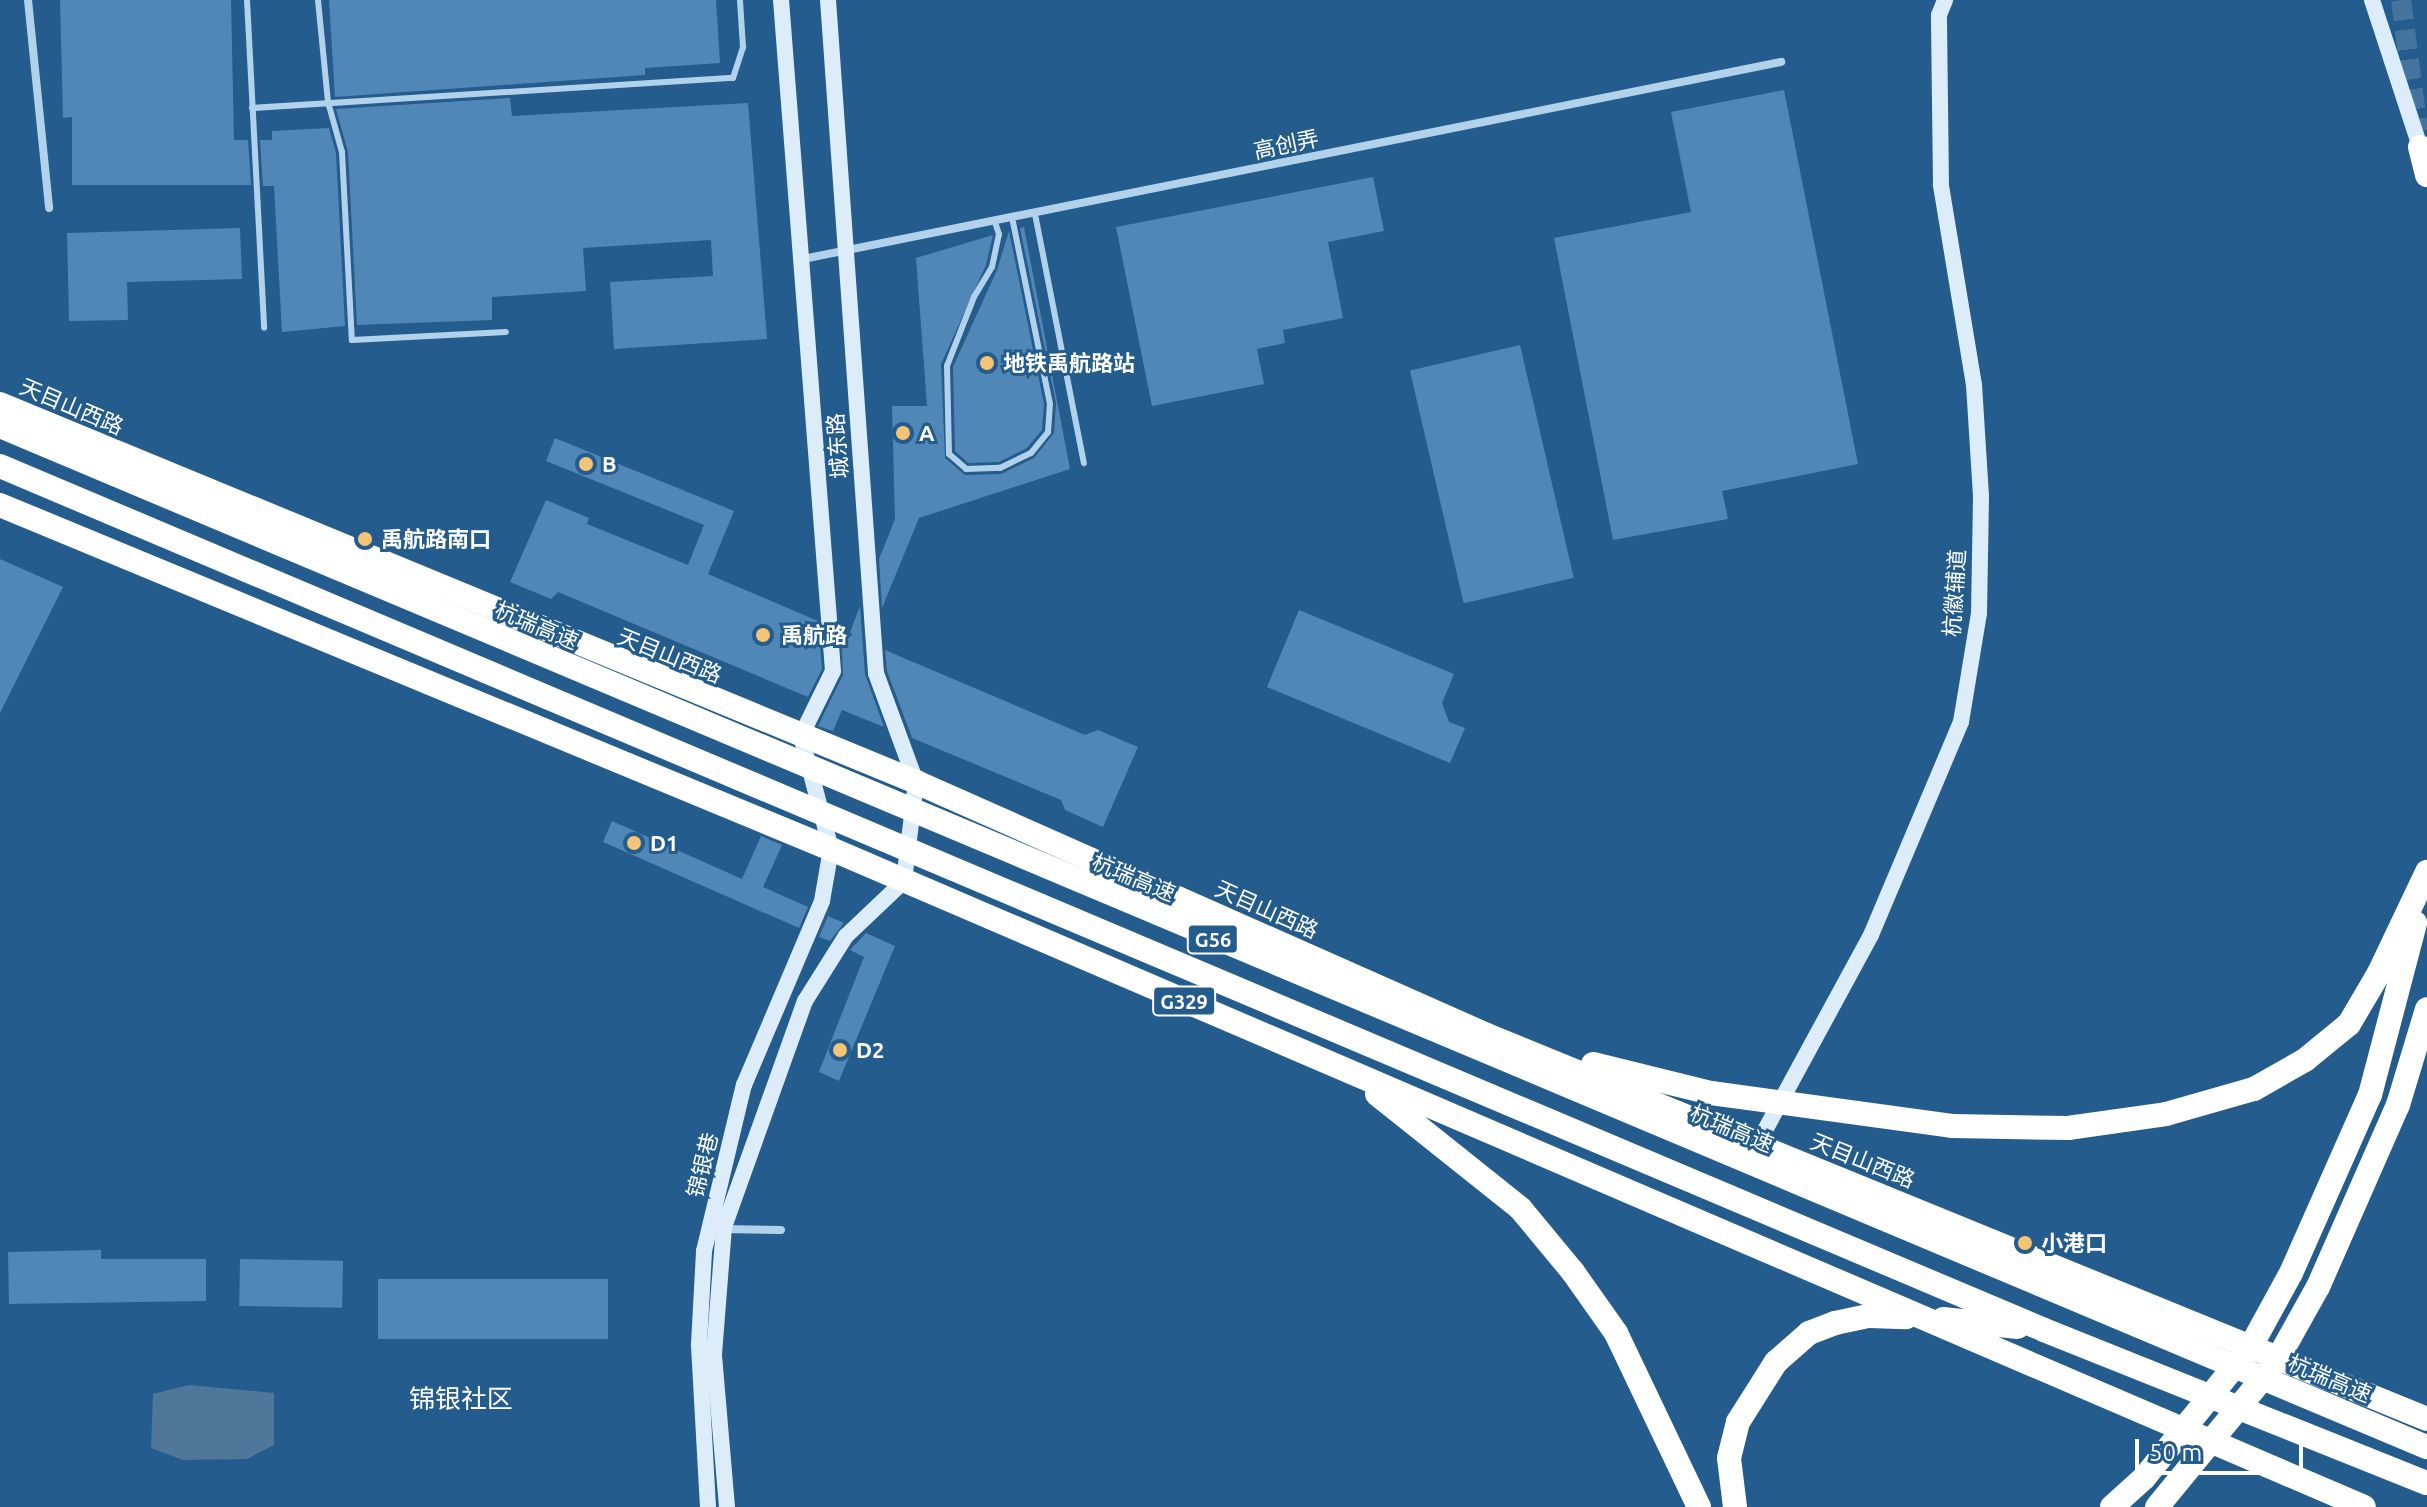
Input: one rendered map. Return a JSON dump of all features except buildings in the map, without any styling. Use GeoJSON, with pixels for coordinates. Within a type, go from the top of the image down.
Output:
{"type":"FeatureCollection","features":[{"type":"Feature","properties":{"kind":"highway"},"geometry":{"type":"LineString","coordinates":[[2420,147],[2427,175]]}},
{"type":"Feature","properties":{"kind":"highway","name":"天目山西路"},"geometry":{"type":"LineString","coordinates":[[0,404],[916,782],[1487,1035],[2427,1419]]}},
{"type":"Feature","properties":{"kind":"highway","name":"杭瑞高速"},"geometry":{"type":"LineString","coordinates":[[0,426],[1374,1007],[2427,1447]]}},
{"type":"Feature","properties":{"kind":"highway","name":"G56"},"geometry":{"type":"LineString","coordinates":[[0,466],[2044,1330],[2427,1483]]}},
{"type":"Feature","properties":{"kind":"highway","name":"G329"},"geometry":{"type":"LineString","coordinates":[[0,505],[831,849],[2364,1507]]}},
{"type":"Feature","properties":{"kind":"highway"},"geometry":{"type":"LineString","coordinates":[[921,857],[1369,1087],[1520,1208],[1616,1333],[1699,1507]]}},
{"type":"Feature","properties":{"kind":"highway"},"geometry":{"type":"LineString","coordinates":[[1374,1007],[1711,1093],[1952,1126],[2068,1128],[2166,1114],[2254,1089],[2305,1060],[2349,1024],[2379,973],[2427,872]]}},
{"type":"Feature","properties":{"kind":"highway"},"geometry":{"type":"LineString","coordinates":[[2112,1507],[2144,1478],[2251,1346],[2291,1273],[2370,1095],[2427,879]]}},
{"type":"Feature","properties":{"kind":"highway"},"geometry":{"type":"LineString","coordinates":[[2157,1507],[2276,1362],[2318,1287],[2398,1105],[2427,1009]]}},
{"type":"Feature","properties":{"kind":"highway"},"geometry":{"type":"LineString","coordinates":[[1735,1507],[1729,1458],[1738,1422],[1776,1362],[1809,1333],[1869,1316],[2044,1330]]}},
{"type":"Feature","properties":{"kind":"main road","name":"城东路"},"geometry":{"type":"LineString","coordinates":[[781,0],[797,260],[833,671],[801,736]]}},
{"type":"Feature","properties":{"kind":"main road","name":"城东路"},"geometry":{"type":"LineString","coordinates":[[828,0],[876,673],[916,782],[904,881]]}},
{"type":"Feature","properties":{"kind":"main road","name":"杭徽辅道"},"geometry":{"type":"LineString","coordinates":[[1757,1145],[1871,935],[1963,706],[1979,613],[1981,496],[1974,385],[1941,185],[1939,15],[1945,0]]}},
{"type":"Feature","properties":{"kind":"main road"},"geometry":{"type":"LineString","coordinates":[[2372,0],[2420,147]]}},
{"type":"Feature","properties":{"kind":"main road"},"geometry":{"type":"LineString","coordinates":[[801,736],[831,849]]}},
{"type":"Feature","properties":{"kind":"main road","name":"锦银巷"},"geometry":{"type":"LineString","coordinates":[[708,1507],[699,1358],[704,1251],[744,1085],[822,901],[831,849]]}},
{"type":"Feature","properties":{"kind":"main road","name":"锦银巷"},"geometry":{"type":"LineString","coordinates":[[727,1507],[714,1354],[724,1227],[805,1001],[846,936],[904,881]]}},
{"type":"Feature","properties":{"kind":"street"},"geometry":{"type":"LineString","coordinates":[[28,0],[49,208]]}},
{"type":"Feature","properties":{"kind":"street","name":"高创弄"},"geometry":{"type":"LineString","coordinates":[[797,260],[1781,62]]}},
{"type":"Feature","properties":{"kind":"street"},"geometry":{"type":"LineString","coordinates":[[704,1251],[724,1227],[781,1230]]}},
{"type":"Feature","properties":{"kind":"lane"},"geometry":{"type":"LineString","coordinates":[[247,0],[264,328]]}},
{"type":"Feature","properties":{"kind":"lane"},"geometry":{"type":"LineString","coordinates":[[318,0],[328,102],[342,152],[352,340],[506,332]]}},
{"type":"Feature","properties":{"kind":"lane"},"geometry":{"type":"LineString","coordinates":[[252,108],[733,78],[743,47],[740,0]]}},
{"type":"Feature","properties":{"kind":"lane"},"geometry":{"type":"LineString","coordinates":[[1035,214],[1084,463]]}},
{"type":"Feature","properties":{"kind":"lane"},"geometry":{"type":"LineString","coordinates":[[995,222],[999,234],[992,267],[974,297],[947,366],[949,454],[966,469],[1000,468],[1031,453],[1048,432],[1050,404],[1012,218]]}},
{"type":"Feature","properties":{"kind":"water"},"geometry":{"type":"Polygon","coordinates":[[[189,1385],[274,1393],[274,1445],[247,1459],[183,1460],[151,1448],[153,1394],[189,1385]]]}},
{"type":"Feature","properties":{"kind":"tunnel"},"geometry":{"type":"LineString","coordinates":[[2401,0],[2418,131]]}},
{"type":"Feature","properties":{"kind":"place","name":"地铁禹航路站"},"geometry":{"type":"Point","coordinates":[987,363]}},
{"type":"Feature","properties":{"kind":"place","name":"A"},"geometry":{"type":"Point","coordinates":[903,433]}},
{"type":"Feature","properties":{"kind":"place","name":"B"},"geometry":{"type":"Point","coordinates":[586,464]}},
{"type":"Feature","properties":{"kind":"place","name":"禹航路南口"},"geometry":{"type":"Point","coordinates":[365,539]}},
{"type":"Feature","properties":{"kind":"place","name":"禹航路"},"geometry":{"type":"Point","coordinates":[763,635]}},
{"type":"Feature","properties":{"kind":"place","name":"D1"},"geometry":{"type":"Point","coordinates":[634,843]}},
{"type":"Feature","properties":{"kind":"place","name":"D2"},"geometry":{"type":"Point","coordinates":[840,1050]}},
{"type":"Feature","properties":{"kind":"place","name":"小港口"},"geometry":{"type":"Point","coordinates":[2025,1243]}},
{"type":"Feature","properties":{"kind":"district","name":"锦银社区"},"geometry":{"type":"Point","coordinates":[461,1399]}}]}
